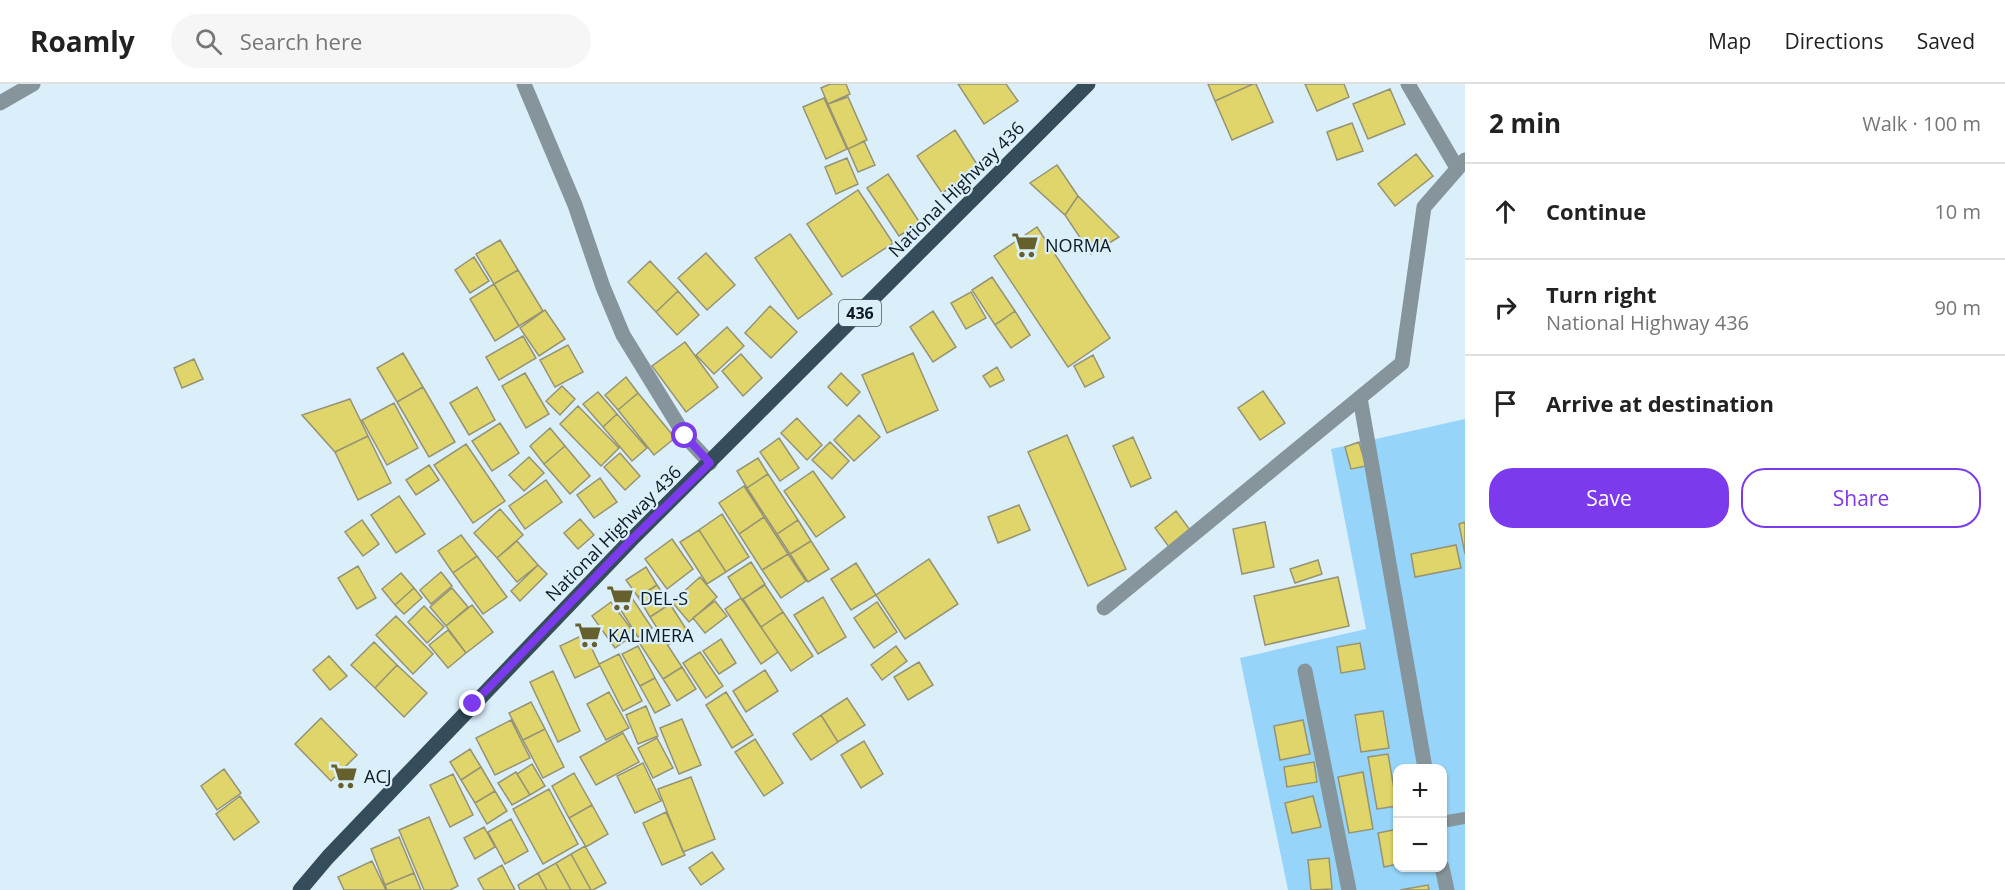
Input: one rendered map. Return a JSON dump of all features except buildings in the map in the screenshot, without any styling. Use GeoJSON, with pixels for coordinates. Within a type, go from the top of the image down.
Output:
{"type":"FeatureCollection","features":[{"type":"Feature","properties":{"kind":"main road","name":"National Highway 436"},"geometry":{"type":"LineString","coordinates":[[300,890],[328,857],[631,540],[1088,84]]}},
{"type":"Feature","properties":{"kind":"street"},"geometry":{"type":"LineString","coordinates":[[0,103],[33,84]]}},
{"type":"Feature","properties":{"kind":"street"},"geometry":{"type":"LineString","coordinates":[[524,84],[575,205],[603,287],[623,335],[685,436],[710,463]]}},
{"type":"Feature","properties":{"kind":"street"},"geometry":{"type":"LineString","coordinates":[[1104,608],[1402,363],[1424,207],[1461,164],[1408,84]]}},
{"type":"Feature","properties":{"kind":"street"},"geometry":{"type":"LineString","coordinates":[[1360,398],[1424,764]]}},
{"type":"Feature","properties":{"kind":"street"},"geometry":{"type":"LineString","coordinates":[[1305,671],[1349,890]]}},
{"type":"Feature","properties":{"kind":"street"},"geometry":{"type":"LineString","coordinates":[[1444,872],[1447,890]]}},
{"type":"Feature","properties":{"kind":"lane"},"geometry":{"type":"LineString","coordinates":[[1447,821],[1465,818]]}},
{"type":"Feature","properties":{"kind":"shaded area"},"geometry":{"type":"Polygon","coordinates":[[[1465,419],[1465,890],[1288,890],[1240,658],[1366,629],[1331,449],[1465,419]]]}},
{"type":"Feature","properties":{"kind":"place","name":"NORMA"},"geometry":{"type":"Point","coordinates":[1025,245]}},
{"type":"Feature","properties":{"kind":"place","name":"DEL-S"},"geometry":{"type":"Point","coordinates":[620,598]}},
{"type":"Feature","properties":{"kind":"place","name":"KALIMERA"},"geometry":{"type":"Point","coordinates":[588,635]}},
{"type":"Feature","properties":{"kind":"place","name":"ACJ"},"geometry":{"type":"Point","coordinates":[344,776]}},
{"type":"Feature","properties":{"kind":"route"},"geometry":{"type":"LineString","coordinates":[[473,704],[631,540],[710,463],[685,436]]}}]}
